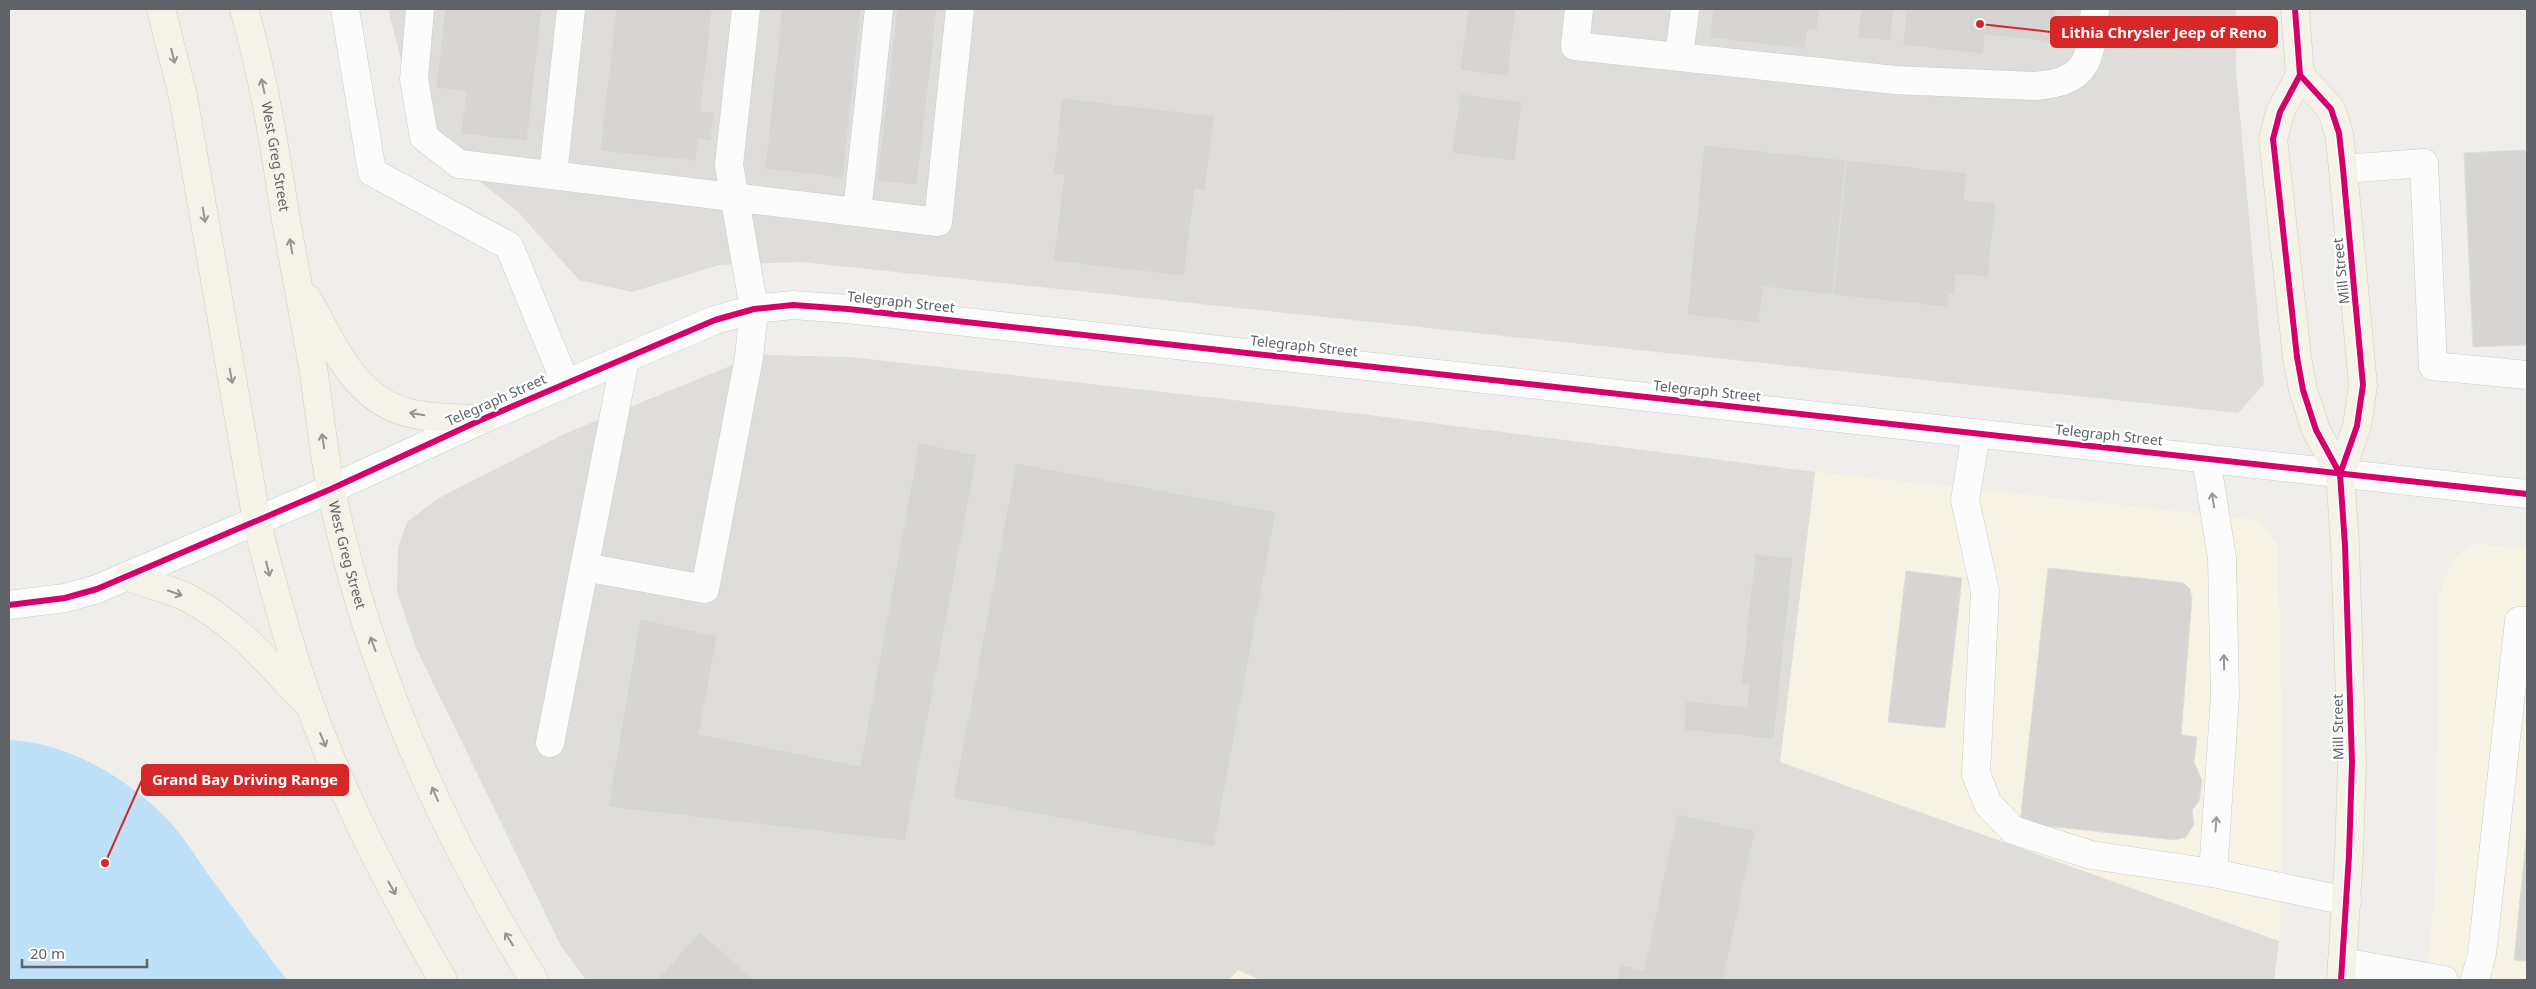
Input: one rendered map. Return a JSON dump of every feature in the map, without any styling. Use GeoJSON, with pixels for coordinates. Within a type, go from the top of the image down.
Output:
{"type":"FeatureCollection","features":[{"type":"Feature","properties":{"kind":"main road"},"geometry":{"type":"LineString","coordinates":[[161,9],[183,96],[256,522],[271,581],[312,709],[348,800],[386,878],[444,980]]}},
{"type":"Feature","properties":{"kind":"main road","name":"West Greg Street"},"geometry":{"type":"LineString","coordinates":[[244,9],[255,48],[271,124],[331,489],[371,640],[404,725],[468,864],[503,929],[534,980]]}},
{"type":"Feature","properties":{"kind":"main road"},"geometry":{"type":"LineString","coordinates":[[2295,9],[2300,75]]}},
{"type":"Feature","properties":{"kind":"main road","name":"Mill Street"},"geometry":{"type":"LineString","coordinates":[[2340,474],[2316,430],[2300,374],[2273,139],[2280,112],[2300,75],[2331,109],[2339,133],[2363,385],[2357,426],[2340,474],[2346,566],[2352,752],[2347,901],[2342,971]]}},
{"type":"Feature","properties":{"kind":"main road"},"geometry":{"type":"LineString","coordinates":[[297,278],[350,374],[373,398],[413,414],[483,420]]}},
{"type":"Feature","properties":{"kind":"main road"},"geometry":{"type":"LineString","coordinates":[[129,577],[187,597],[218,616],[243,637],[312,709]]}},
{"type":"Feature","properties":{"kind":"street"},"geometry":{"type":"LineString","coordinates":[[345,9],[372,172],[509,246],[566,384]]}},
{"type":"Feature","properties":{"kind":"street"},"geometry":{"type":"LineString","coordinates":[[420,9],[414,79],[424,137],[460,164],[938,222],[960,9]]}},
{"type":"Feature","properties":{"kind":"street"},"geometry":{"type":"LineString","coordinates":[[553,175],[571,9]]}},
{"type":"Feature","properties":{"kind":"street"},"geometry":{"type":"LineString","coordinates":[[584,567],[705,589],[749,357],[754,309],[729,165],[746,9]]}},
{"type":"Feature","properties":{"kind":"street"},"geometry":{"type":"LineString","coordinates":[[856,212],[879,9]]}},
{"type":"Feature","properties":{"kind":"street"},"geometry":{"type":"LineString","coordinates":[[1579,9],[1575,46],[1895,80],[2034,86],[2056,84],[2074,77],[2087,62],[2092,40],[2095,9]]}},
{"type":"Feature","properties":{"kind":"street"},"geometry":{"type":"LineString","coordinates":[[1679,57],[1684,9]]}},
{"type":"Feature","properties":{"kind":"street"},"geometry":{"type":"LineString","coordinates":[[2343,169],[2424,163],[2433,366],[2527,375]]}},
{"type":"Feature","properties":{"kind":"street","name":"Telegraph Street"},"geometry":{"type":"LineString","coordinates":[[9,605],[65,598],[129,577],[483,420],[715,320],[754,309],[792,305],[848,309],[2527,494]]}},
{"type":"Feature","properties":{"kind":"street"},"geometry":{"type":"LineString","coordinates":[[550,743],[625,359]]}},
{"type":"Feature","properties":{"kind":"street"},"geometry":{"type":"LineString","coordinates":[[1976,433],[1964,500],[1985,591],[1976,774],[1988,804],[2013,830],[2091,855],[2213,873],[2347,901]]}},
{"type":"Feature","properties":{"kind":"street"},"geometry":{"type":"LineString","coordinates":[[2206,458],[2222,558],[2224,686],[2213,873]]}},
{"type":"Feature","properties":{"kind":"street"},"geometry":{"type":"LineString","coordinates":[[2475,980],[2482,954],[2519,621],[2527,621]]}},
{"type":"Feature","properties":{"kind":"street"},"geometry":{"type":"LineString","coordinates":[[2342,971],[2444,980]]}},
{"type":"Feature","properties":{"kind":"shaded area"},"geometry":{"type":"Polygon","coordinates":[[[388,9],[2236,9],[2236,72],[2264,384],[2238,413],[801,262],[719,265],[632,292],[579,280],[518,212],[420,133],[388,9]]]}},
{"type":"Feature","properties":{"kind":"shaded area"},"geometry":{"type":"Polygon","coordinates":[[[757,355],[850,357],[1369,415],[1815,472],[1780,762],[2279,941],[2274,980],[1260,980],[1238,970],[1229,980],[586,980],[561,946],[416,648],[397,592],[398,547],[407,522],[437,499],[564,434],[757,355]]]}},
{"type":"Feature","properties":{"kind":"shaded area"},"geometry":{"type":"Polygon","coordinates":[[[1815,472],[2258,520],[2278,545],[2283,806],[2279,941],[1780,762],[1815,472]]]}},
{"type":"Feature","properties":{"kind":"shaded area"},"geometry":{"type":"Polygon","coordinates":[[[2474,544],[2527,549],[2527,980],[2426,980],[2435,890],[2439,594],[2454,558],[2474,544]]]}},
{"type":"Feature","properties":{"kind":"shaded area"},"geometry":{"type":"Polygon","coordinates":[[[1238,970],[1260,980],[1229,980],[1238,970]]]}},
{"type":"Feature","properties":{"kind":"water"},"geometry":{"type":"Polygon","coordinates":[[[9,740],[52,747],[94,764],[133,789],[150,803],[180,834],[287,980],[9,980],[9,740]]]}},
{"type":"Feature","properties":{"kind":"building"},"geometry":{"type":"Polygon","coordinates":[[[445,9],[542,9],[527,141],[461,134],[466,91],[436,88],[445,9]]]}},
{"type":"Feature","properties":{"kind":"building"},"geometry":{"type":"Polygon","coordinates":[[[616,9],[712,9],[701,111],[714,112],[711,141],[698,139],[696,161],[600,151],[616,9]]]}},
{"type":"Feature","properties":{"kind":"building"},"geometry":{"type":"Polygon","coordinates":[[[782,9],[861,9],[843,178],[765,169],[782,9]]]}},
{"type":"Feature","properties":{"kind":"building"},"geometry":{"type":"Polygon","coordinates":[[[897,9],[937,9],[917,185],[877,181],[897,9]]]}},
{"type":"Feature","properties":{"kind":"building"},"geometry":{"type":"Polygon","coordinates":[[[1315,9],[1338,9],[1338,11],[1315,9]]]}},
{"type":"Feature","properties":{"kind":"building"},"geometry":{"type":"Polygon","coordinates":[[[1468,9],[1516,9],[1508,76],[1460,70],[1468,9]]]}},
{"type":"Feature","properties":{"kind":"building"},"geometry":{"type":"Polygon","coordinates":[[[1713,9],[1819,9],[1817,30],[1808,29],[1805,49],[1710,38],[1713,9]]]}},
{"type":"Feature","properties":{"kind":"building"},"geometry":{"type":"Polygon","coordinates":[[[1861,9],[1894,9],[1890,41],[1858,38],[1861,9]]]}},
{"type":"Feature","properties":{"kind":"building"},"geometry":{"type":"Polygon","coordinates":[[[1902,9],[2056,9],[2052,42],[1985,35],[1983,54],[1903,45],[1906,12],[1902,9]]]}},
{"type":"Feature","properties":{"kind":"building"},"geometry":{"type":"Polygon","coordinates":[[[1460,94],[1522,102],[1515,161],[1452,153],[1460,94]]]}},
{"type":"Feature","properties":{"kind":"building"},"geometry":{"type":"Polygon","coordinates":[[[1062,98],[1214,116],[1205,190],[1195,189],[1184,276],[1053,261],[1064,176],[1053,174],[1062,98]]]}},
{"type":"Feature","properties":{"kind":"building"},"geometry":{"type":"Polygon","coordinates":[[[1704,145],[1846,160],[1833,295],[1763,287],[1759,323],[1687,315],[1704,145]]]}},
{"type":"Feature","properties":{"kind":"building"},"geometry":{"type":"Polygon","coordinates":[[[2527,150],[2527,345],[2473,347],[2464,153],[2527,150]]]}},
{"type":"Feature","properties":{"kind":"building"},"geometry":{"type":"Polygon","coordinates":[[[1846,160],[1967,173],[1964,200],[1996,203],[1988,277],[1956,274],[1954,295],[1949,294],[1947,307],[1833,295],[1846,160]]]}},
{"type":"Feature","properties":{"kind":"building"},"geometry":{"type":"Polygon","coordinates":[[[919,443],[977,455],[905,841],[608,807],[640,619],[717,636],[699,734],[860,766],[919,443]]]}},
{"type":"Feature","properties":{"kind":"building"},"geometry":{"type":"Polygon","coordinates":[[[1016,463],[1276,512],[1214,847],[953,798],[1016,463]]]}},
{"type":"Feature","properties":{"kind":"building"},"geometry":{"type":"Polygon","coordinates":[[[1755,554],[1793,558],[1774,739],[1684,730],[1686,701],[1747,707],[1749,685],[1741,685],[1755,554]]]}},
{"type":"Feature","properties":{"kind":"building"},"geometry":{"type":"Polygon","coordinates":[[[2048,568],[2184,583],[2190,589],[2192,598],[2181,735],[2197,737],[2194,762],[2202,781],[2199,801],[2192,810],[2194,824],[2186,837],[2175,840],[2020,823],[2048,568]]]}},
{"type":"Feature","properties":{"kind":"building"},"geometry":{"type":"Polygon","coordinates":[[[1906,571],[1962,578],[1945,728],[1888,722],[1906,571]]]}},
{"type":"Feature","properties":{"kind":"building"},"geometry":{"type":"Polygon","coordinates":[[[1677,814],[1755,831],[1723,980],[1617,980],[1621,965],[1644,970],[1677,814]]]}},
{"type":"Feature","properties":{"kind":"building"},"geometry":{"type":"Polygon","coordinates":[[[2527,830],[2527,961],[2514,960],[2527,830]]]}},
{"type":"Feature","properties":{"kind":"building"},"geometry":{"type":"Polygon","coordinates":[[[700,932],[754,980],[657,980],[700,932]]]}},
{"type":"Feature","properties":{"kind":"cycle path"},"geometry":{"type":"LineString","coordinates":[[2295,9],[2300,75],[2280,112],[2273,139],[2297,357],[2303,390],[2316,430],[2340,474],[2345,545],[2352,762],[2349,855],[2341,980]]}},
{"type":"Feature","properties":{"kind":"cycle path"},"geometry":{"type":"LineString","coordinates":[[2300,75],[2331,109],[2339,133],[2343,169],[2363,385],[2357,426],[2340,474]]}},
{"type":"Feature","properties":{"kind":"cycle path"},"geometry":{"type":"LineString","coordinates":[[9,605],[65,598],[97,589],[331,489],[483,419],[715,320],[754,309],[793,305],[848,309],[2527,494]]}},
{"type":"Feature","properties":{"kind":"place","name":"Lithia Chrysler Jeep of Reno"},"geometry":{"type":"Point","coordinates":[1980,24]}},
{"type":"Feature","properties":{"kind":"place","name":"Grand Bay Driving Range"},"geometry":{"type":"Point","coordinates":[105,863]}}]}
